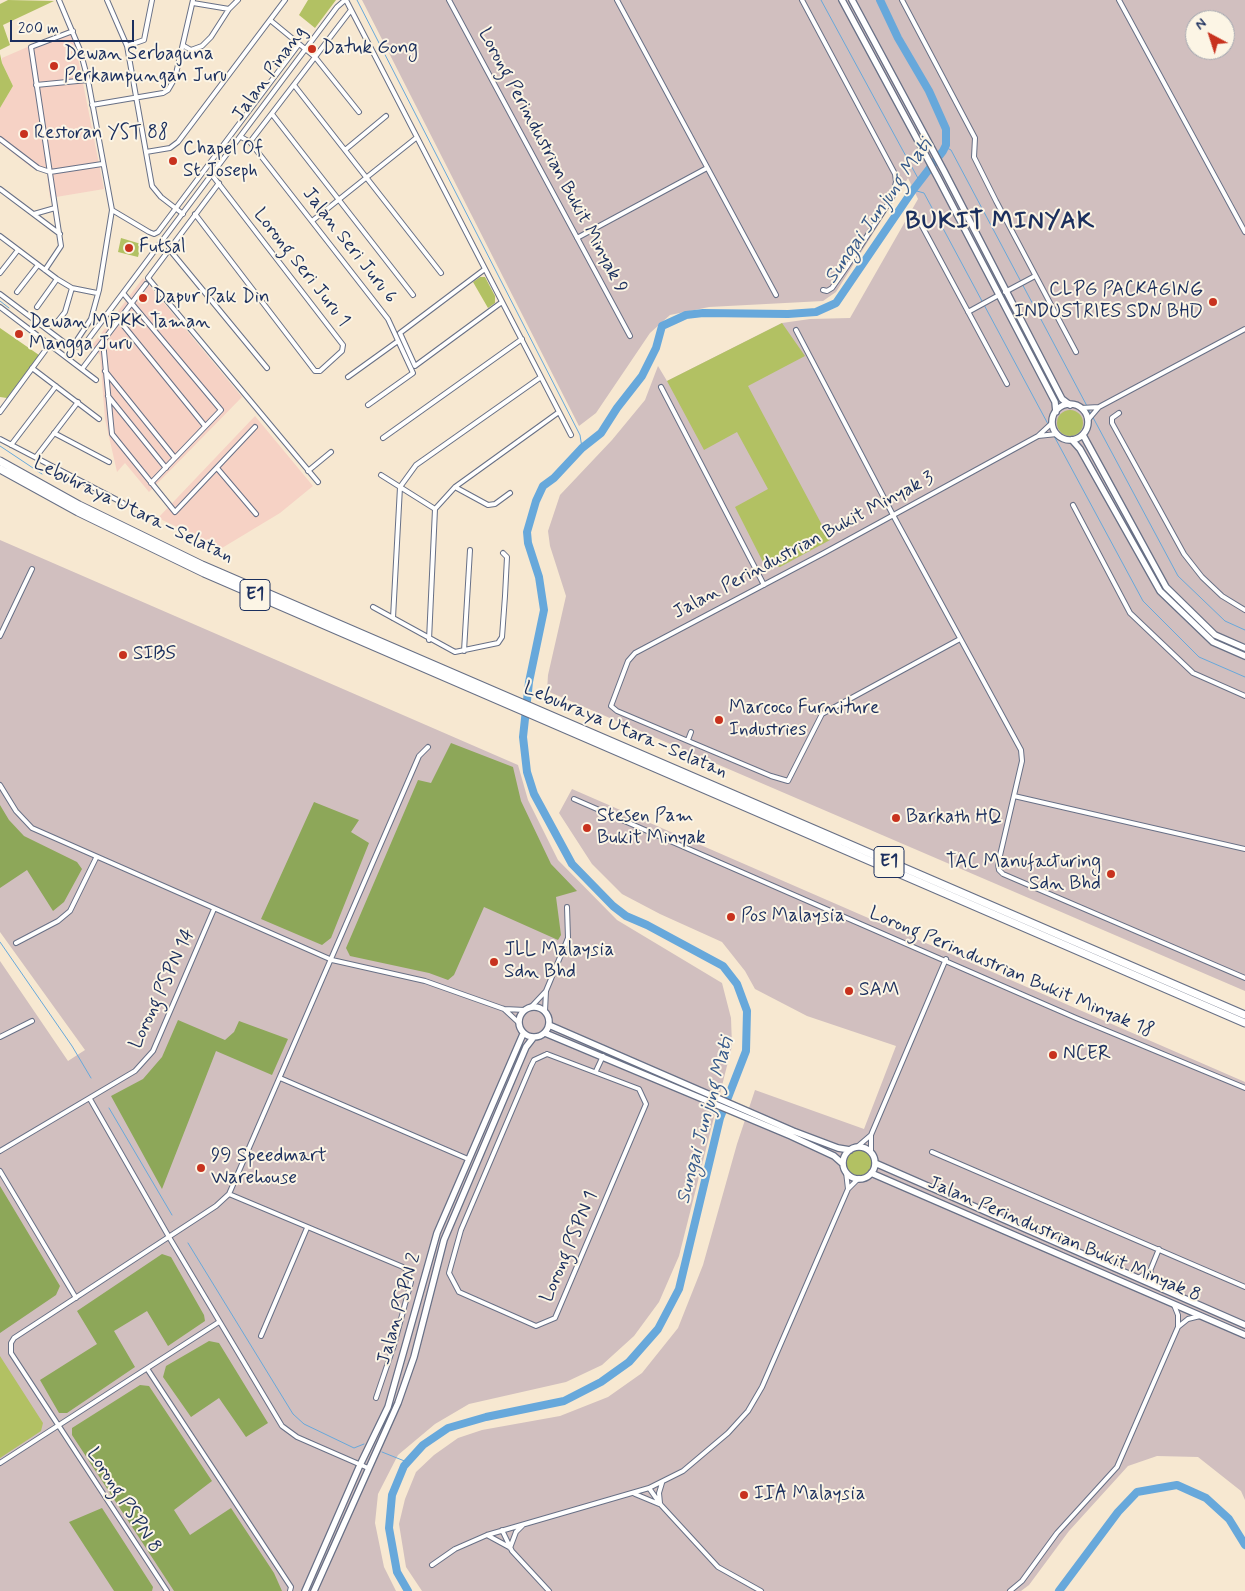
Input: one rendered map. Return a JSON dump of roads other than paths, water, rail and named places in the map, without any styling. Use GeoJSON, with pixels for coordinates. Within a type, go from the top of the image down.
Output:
{"type":"FeatureCollection","features":[{"type":"Feature","properties":{"kind":"highway","name":"Lebuhraya Utara–Selatan"},"geometry":{"type":"LineString","coordinates":[[0,461],[79,505],[186,557],[516,705]]}},
{"type":"Feature","properties":{"kind":"highway","name":"Lebuhraya Utara–Selatan"},"geometry":{"type":"LineString","coordinates":[[0,469],[85,516],[179,561],[1245,1015]]}},
{"type":"Feature","properties":{"kind":"highway","name":"Lebuhraya Utara–Selatan"},"geometry":{"type":"LineString","coordinates":[[533,712],[1245,1023]]}},
{"type":"Feature","properties":{"kind":"street"},"geometry":{"type":"LineString","coordinates":[[0,294],[73,346],[91,320],[97,293],[112,210],[88,80],[72,31],[59,0]]}},
{"type":"Feature","properties":{"kind":"street"},"geometry":{"type":"LineString","coordinates":[[107,0],[127,46],[152,186],[161,197],[183,214]]}},
{"type":"Feature","properties":{"kind":"street"},"geometry":{"type":"LineString","coordinates":[[127,46],[144,40],[152,0]]}},
{"type":"Feature","properties":{"kind":"street"},"geometry":{"type":"LineString","coordinates":[[184,46],[191,50],[202,46],[211,37],[229,9],[238,0]]}},
{"type":"Feature","properties":{"kind":"street"},"geometry":{"type":"LineString","coordinates":[[146,152],[170,148],[175,145],[285,0]]}},
{"type":"Feature","properties":{"kind":"street"},"geometry":{"type":"LineString","coordinates":[[344,0],[351,10],[572,435]]}},
{"type":"Feature","properties":{"kind":"street","name":"Jalan Pinang"},"geometry":{"type":"LineString","coordinates":[[73,346],[84,345],[344,0]]}},
{"type":"Feature","properties":{"kind":"street","name":"Lorong Perindustrian Bukit Minyak 9"},"geometry":{"type":"LineString","coordinates":[[449,0],[630,336]]}},
{"type":"Feature","properties":{"kind":"street"},"geometry":{"type":"LineString","coordinates":[[617,0],[776,295]]}},
{"type":"Feature","properties":{"kind":"street"},"geometry":{"type":"LineString","coordinates":[[802,0],[895,174],[896,188],[892,198],[832,288],[827,291],[823,290]]}},
{"type":"Feature","properties":{"kind":"street"},"geometry":{"type":"LineString","coordinates":[[842,0],[923,149],[1055,402],[1056,412]]}},
{"type":"Feature","properties":{"kind":"street"},"geometry":{"type":"LineString","coordinates":[[852,0],[944,171],[1062,399],[1070,404],[1086,408],[1099,407]]}},
{"type":"Feature","properties":{"kind":"street"},"geometry":{"type":"LineString","coordinates":[[902,0],[976,141],[974,157],[1076,352]]}},
{"type":"Feature","properties":{"kind":"street"},"geometry":{"type":"LineString","coordinates":[[1119,0],[1245,232]]}},
{"type":"Feature","properties":{"kind":"street"},"geometry":{"type":"LineString","coordinates":[[92,106],[163,93],[168,90],[176,78],[193,1],[229,9]]}},
{"type":"Feature","properties":{"kind":"street"},"geometry":{"type":"LineString","coordinates":[[241,137],[250,142],[351,10]]}},
{"type":"Feature","properties":{"kind":"street"},"geometry":{"type":"LineString","coordinates":[[270,20],[315,57],[359,112]]}},
{"type":"Feature","properties":{"kind":"street"},"geometry":{"type":"LineString","coordinates":[[45,270],[58,252],[60,234],[31,48],[72,31]]}},
{"type":"Feature","properties":{"kind":"street"},"geometry":{"type":"LineString","coordinates":[[112,210],[154,234],[176,208],[299,44]]}},
{"type":"Feature","properties":{"kind":"street"},"geometry":{"type":"LineString","coordinates":[[36,85],[88,80]]}},
{"type":"Feature","properties":{"kind":"street"},"geometry":{"type":"LineString","coordinates":[[294,85],[440,273]]}},
{"type":"Feature","properties":{"kind":"street"},"geometry":{"type":"LineString","coordinates":[[272,114],[413,295]]}},
{"type":"Feature","properties":{"kind":"street"},"geometry":{"type":"LineString","coordinates":[[344,150],[386,116]]}},
{"type":"Feature","properties":{"kind":"street"},"geometry":{"type":"LineString","coordinates":[[312,221],[416,138]]}},
{"type":"Feature","properties":{"kind":"street"},"geometry":{"type":"LineString","coordinates":[[0,139],[38,168],[50,172],[102,164]]}},
{"type":"Feature","properties":{"kind":"street","name":"Jalan Seri Juru 6"},"geometry":{"type":"LineString","coordinates":[[250,142],[388,319],[413,373],[368,405]]}},
{"type":"Feature","properties":{"kind":"street"},"geometry":{"type":"LineString","coordinates":[[577,238],[707,168]]}},
{"type":"Feature","properties":{"kind":"street","name":"Lorong Seri Juru 1"},"geometry":{"type":"LineString","coordinates":[[196,214],[315,371],[320,371],[342,351],[343,345],[212,175]]}},
{"type":"Feature","properties":{"kind":"street"},"geometry":{"type":"LineString","coordinates":[[219,183],[148,278],[318,482]]}},
{"type":"Feature","properties":{"kind":"street"},"geometry":{"type":"LineString","coordinates":[[0,189],[60,234]]}},
{"type":"Feature","properties":{"kind":"street"},"geometry":{"type":"LineString","coordinates":[[34,214],[55,208]]}},
{"type":"Feature","properties":{"kind":"street"},"geometry":{"type":"LineString","coordinates":[[922,226],[1007,384]]}},
{"type":"Feature","properties":{"kind":"street"},"geometry":{"type":"LineString","coordinates":[[0,236],[72,288],[97,293]]}},
{"type":"Feature","properties":{"kind":"street"},"geometry":{"type":"LineString","coordinates":[[169,249],[267,368]]}},
{"type":"Feature","properties":{"kind":"street"},"geometry":{"type":"LineString","coordinates":[[0,273],[18,250]]}},
{"type":"Feature","properties":{"kind":"street"},"geometry":{"type":"LineString","coordinates":[[17,292],[38,265]]}},
{"type":"Feature","properties":{"kind":"street"},"geometry":{"type":"LineString","coordinates":[[485,269],[400,333],[416,366],[502,302]]}},
{"type":"Feature","properties":{"kind":"street"},"geometry":{"type":"LineString","coordinates":[[1006,292],[1036,276]]}},
{"type":"Feature","properties":{"kind":"street"},"geometry":{"type":"LineString","coordinates":[[37,307],[57,279]]}},
{"type":"Feature","properties":{"kind":"street"},"geometry":{"type":"LineString","coordinates":[[82,369],[146,284]]}},
{"type":"Feature","properties":{"kind":"street"},"geometry":{"type":"LineString","coordinates":[[57,322],[66,312],[72,288]]}},
{"type":"Feature","properties":{"kind":"street"},"geometry":{"type":"LineString","coordinates":[[123,293],[220,410],[152,483]]}},
{"type":"Feature","properties":{"kind":"street"},"geometry":{"type":"LineString","coordinates":[[968,312],[999,296]]}},
{"type":"Feature","properties":{"kind":"street"},"geometry":{"type":"LineString","coordinates":[[1,309],[96,380]]}},
{"type":"Feature","properties":{"kind":"street"},"geometry":{"type":"LineString","coordinates":[[119,320],[205,426]]}},
{"type":"Feature","properties":{"kind":"street"},"geometry":{"type":"LineString","coordinates":[[1072,440],[1083,435],[1091,417],[1099,407],[1245,329]]}},
{"type":"Feature","properties":{"kind":"street"},"geometry":{"type":"LineString","coordinates":[[796,330],[1022,754],[998,864],[1001,872],[1245,978]]}},
{"type":"Feature","properties":{"kind":"street"},"geometry":{"type":"LineString","coordinates":[[383,438],[522,339]]}},
{"type":"Feature","properties":{"kind":"street"},"geometry":{"type":"LineString","coordinates":[[348,377],[398,341]]}},
{"type":"Feature","properties":{"kind":"street"},"geometry":{"type":"LineString","coordinates":[[103,342],[108,418],[113,437],[175,512],[256,427]]}},
{"type":"Feature","properties":{"kind":"street"},"geometry":{"type":"LineString","coordinates":[[0,412],[50,344]]}},
{"type":"Feature","properties":{"kind":"street"},"geometry":{"type":"LineString","coordinates":[[95,351],[104,356]]}},
{"type":"Feature","properties":{"kind":"street"},"geometry":{"type":"LineString","coordinates":[[32,368],[99,419]]}},
{"type":"Feature","properties":{"kind":"street"},"geometry":{"type":"LineString","coordinates":[[105,371],[175,458]]}},
{"type":"Feature","properties":{"kind":"street"},"geometry":{"type":"LineString","coordinates":[[393,618],[400,487],[416,465],[541,376]]}},
{"type":"Feature","properties":{"kind":"street"},"geometry":{"type":"LineString","coordinates":[[11,445],[56,386]]}},
{"type":"Feature","properties":{"kind":"street"},"geometry":{"type":"LineString","coordinates":[[661,386],[764,585]]}},
{"type":"Feature","properties":{"kind":"street"},"geometry":{"type":"LineString","coordinates":[[107,394],[166,468]]}},
{"type":"Feature","properties":{"kind":"street"},"geometry":{"type":"LineString","coordinates":[[0,402],[5,405]]}},
{"type":"Feature","properties":{"kind":"street"},"geometry":{"type":"LineString","coordinates":[[36,457],[78,402]]}},
{"type":"Feature","properties":{"kind":"street"},"geometry":{"type":"LineString","coordinates":[[1038,436],[1050,425],[1056,412],[1065,405],[1070,404]]}},
{"type":"Feature","properties":{"kind":"street"},"geometry":{"type":"LineString","coordinates":[[1086,408],[1091,417]]}},
{"type":"Feature","properties":{"kind":"street"},"geometry":{"type":"LineString","coordinates":[[429,640],[435,509],[455,487],[559,412]]}},
{"type":"Feature","properties":{"kind":"street"},"geometry":{"type":"LineString","coordinates":[[1118,413],[1112,418],[1112,423],[1184,554],[1209,583],[1236,606],[1245,610]]}},
{"type":"Feature","properties":{"kind":"street"},"geometry":{"type":"LineString","coordinates":[[1050,425],[1055,435]]}},
{"type":"Feature","properties":{"kind":"street"},"geometry":{"type":"LineString","coordinates":[[54,433],[108,462]]}},
{"type":"Feature","properties":{"kind":"street"},"geometry":{"type":"LineString","coordinates":[[1038,436],[1055,435],[1072,440],[1080,450],[1160,591],[1213,642],[1245,656]]}},
{"type":"Feature","properties":{"kind":"street"},"geometry":{"type":"LineString","coordinates":[[1083,435],[1166,587],[1216,635],[1245,648]]}},
{"type":"Feature","properties":{"kind":"street","name":"Jalan Perindustrian Bukit Minyak 3"},"geometry":{"type":"LineString","coordinates":[[688,740],[617,711],[611,706],[632,655],[1038,436]]}},
{"type":"Feature","properties":{"kind":"street"},"geometry":{"type":"LineString","coordinates":[[0,439],[124,503]]}},
{"type":"Feature","properties":{"kind":"street"},"geometry":{"type":"LineString","coordinates":[[308,471],[331,452]]}},
{"type":"Feature","properties":{"kind":"street"},"geometry":{"type":"LineString","coordinates":[[217,468],[256,514]]}},
{"type":"Feature","properties":{"kind":"street"},"geometry":{"type":"LineString","coordinates":[[381,475],[435,509]]}},
{"type":"Feature","properties":{"kind":"street"},"geometry":{"type":"LineString","coordinates":[[455,487],[488,505],[495,504],[510,493]]}},
{"type":"Feature","properties":{"kind":"street"},"geometry":{"type":"LineString","coordinates":[[1073,505],[1130,613],[1193,673],[1245,696]]}},
{"type":"Feature","properties":{"kind":"street"},"geometry":{"type":"LineString","coordinates":[[464,652],[470,550]]}},
{"type":"Feature","properties":{"kind":"street"},"geometry":{"type":"LineString","coordinates":[[373,608],[429,640],[455,652],[464,652],[502,640],[507,557],[503,553]]}},
{"type":"Feature","properties":{"kind":"street"},"geometry":{"type":"LineString","coordinates":[[0,636],[32,568]]}},
{"type":"Feature","properties":{"kind":"street"},"geometry":{"type":"LineString","coordinates":[[691,732],[688,740],[771,776],[788,781],[822,714],[960,640]]}},
{"type":"Feature","properties":{"kind":"street"},"geometry":{"type":"LineString","coordinates":[[376,1398],[394,1345],[411,1282],[408,1271],[403,1266],[307,1228],[229,1194],[419,756],[428,747]]}},
{"type":"Feature","properties":{"kind":"street"},"geometry":{"type":"LineString","coordinates":[[0,785],[16,811],[32,828],[214,910],[332,960],[426,981],[504,1009],[528,1008],[544,1011]]}},
{"type":"Feature","properties":{"kind":"street"},"geometry":{"type":"LineString","coordinates":[[1014,796],[1245,849]]}},
{"type":"Feature","properties":{"kind":"street","name":"Lorong Perindustrian Bukit Minyak 18"},"geometry":{"type":"LineString","coordinates":[[574,799],[946,959],[1076,1018],[1245,1088]]}},
{"type":"Feature","properties":{"kind":"street"},"geometry":{"type":"LineString","coordinates":[[16,943],[58,921],[70,912],[96,858]]}},
{"type":"Feature","properties":{"kind":"street"},"geometry":{"type":"LineString","coordinates":[[504,1009],[518,1022],[523,1034],[533,1038],[545,1033],[549,1025],[544,1011],[546,991],[568,938],[567,906]]}},
{"type":"Feature","properties":{"kind":"street","name":"Lorong PSPN 14"},"geometry":{"type":"LineString","coordinates":[[0,1151],[135,1071],[153,1051],[214,910]]}},
{"type":"Feature","properties":{"kind":"street"},"geometry":{"type":"LineString","coordinates":[[432,1565],[455,1549],[487,1535],[634,1493],[663,1482],[689,1467],[728,1433],[748,1411],[762,1387],[848,1189],[859,1178],[871,1173],[875,1163],[871,1153],[871,1136],[946,959]]}},
{"type":"Feature","properties":{"kind":"street"},"geometry":{"type":"LineString","coordinates":[[518,1022],[528,1008],[546,991]]}},
{"type":"Feature","properties":{"kind":"street"},"geometry":{"type":"LineString","coordinates":[[0,1037],[32,1021]]}},
{"type":"Feature","properties":{"kind":"street"},"geometry":{"type":"LineString","coordinates":[[549,1025],[793,1131],[838,1148],[850,1150]]}},
{"type":"Feature","properties":{"kind":"street"},"geometry":{"type":"LineString","coordinates":[[545,1033],[603,1056],[834,1156],[844,1164]]}},
{"type":"Feature","properties":{"kind":"street","name":"Jalan PSPN 2"},"geometry":{"type":"LineString","coordinates":[[305,1591],[360,1465],[388,1407],[437,1233],[523,1034]]}},
{"type":"Feature","properties":{"kind":"street","name":"Jalan PSPN 2"},"geometry":{"type":"LineString","coordinates":[[314,1591],[398,1403],[414,1357],[444,1240],[526,1047],[533,1038]]}},
{"type":"Feature","properties":{"kind":"street","name":"Lorong PSPN 1"},"geometry":{"type":"LineString","coordinates":[[547,1054],[552,1054],[596,1071],[639,1089],[645,1107],[551,1321],[532,1325],[459,1292],[449,1276],[462,1230],[534,1060],[547,1054]]}},
{"type":"Feature","properties":{"kind":"street"},"geometry":{"type":"LineString","coordinates":[[596,1071],[603,1056]]}},
{"type":"Feature","properties":{"kind":"street"},"geometry":{"type":"LineString","coordinates":[[280,1078],[468,1159]]}},
{"type":"Feature","properties":{"kind":"street"},"geometry":{"type":"LineString","coordinates":[[90,1099],[169,1237],[282,1426],[297,1437],[368,1468]]}},
{"type":"Feature","properties":{"kind":"street"},"geometry":{"type":"LineString","coordinates":[[848,1189],[844,1164],[845,1156],[850,1150],[871,1136]]}},
{"type":"Feature","properties":{"kind":"street"},"geometry":{"type":"LineString","coordinates":[[857,1147],[867,1149],[871,1153]]}},
{"type":"Feature","properties":{"kind":"street"},"geometry":{"type":"LineString","coordinates":[[932,1152],[1245,1287]]}},
{"type":"Feature","properties":{"kind":"street","name":"Jalan Perindustrian Bukit Minyak 8"},"geometry":{"type":"LineString","coordinates":[[875,1163],[1245,1325]]}},
{"type":"Feature","properties":{"kind":"street"},"geometry":{"type":"LineString","coordinates":[[475,1166],[487,1170]]}},
{"type":"Feature","properties":{"kind":"street"},"geometry":{"type":"LineString","coordinates":[[0,1170],[76,1298]]}},
{"type":"Feature","properties":{"kind":"street"},"geometry":{"type":"LineString","coordinates":[[846,1172],[859,1178]]}},
{"type":"Feature","properties":{"kind":"street","name":"Jalan Perindustrian Bukit Minyak 8"},"geometry":{"type":"LineString","coordinates":[[871,1173],[1245,1335]]}},
{"type":"Feature","properties":{"kind":"street","name":"Lorong PSPN 8"},"geometry":{"type":"LineString","coordinates":[[166,1591],[11,1353],[11,1348],[14,1338],[216,1206],[229,1194]]}},
{"type":"Feature","properties":{"kind":"street"},"geometry":{"type":"LineString","coordinates":[[261,1336],[307,1228]]}},
{"type":"Feature","properties":{"kind":"street"},"geometry":{"type":"LineString","coordinates":[[1137,1278],[1150,1271],[1159,1249]]}},
{"type":"Feature","properties":{"kind":"street"},"geometry":{"type":"LineString","coordinates":[[1150,1271],[1156,1286]]}},
{"type":"Feature","properties":{"kind":"street"},"geometry":{"type":"LineString","coordinates":[[1010,1591],[1022,1581],[1057,1533],[1117,1467],[1178,1327],[1178,1314],[1172,1303]]}},
{"type":"Feature","properties":{"kind":"street"},"geometry":{"type":"LineString","coordinates":[[1178,1327],[1188,1319],[1202,1316]]}},
{"type":"Feature","properties":{"kind":"street"},"geometry":{"type":"LineString","coordinates":[[0,1463],[57,1425],[148,1370],[219,1322]]}},
{"type":"Feature","properties":{"kind":"street"},"geometry":{"type":"LineString","coordinates":[[394,1345],[405,1348]]}},
{"type":"Feature","properties":{"kind":"street"},"geometry":{"type":"LineString","coordinates":[[148,1370],[291,1587],[290,1591]]}},
{"type":"Feature","properties":{"kind":"street"},"geometry":{"type":"LineString","coordinates":[[661,1505],[660,1493],[663,1482]]}},
{"type":"Feature","properties":{"kind":"street"},"geometry":{"type":"LineString","coordinates":[[649,1488],[661,1505],[718,1567],[761,1591]]}},
{"type":"Feature","properties":{"kind":"street"},"geometry":{"type":"LineString","coordinates":[[634,1493],[661,1505]]}},
{"type":"Feature","properties":{"kind":"street"},"geometry":{"type":"LineString","coordinates":[[510,1548],[516,1532],[523,1524]]}},
{"type":"Feature","properties":{"kind":"street"},"geometry":{"type":"LineString","coordinates":[[502,1530],[510,1548]]}},
{"type":"Feature","properties":{"kind":"street"},"geometry":{"type":"LineString","coordinates":[[487,1535],[510,1548],[550,1591]]}},
{"type":"Feature","properties":{"kind":"waterway"},"geometry":{"type":"LineString","coordinates":[[357,0],[580,435],[582,448]]}},
{"type":"Feature","properties":{"kind":"waterway"},"geometry":{"type":"LineString","coordinates":[[821,0],[920,182]]}},
{"type":"Feature","properties":{"kind":"waterway","name":"Sungai Junjung Mati"},"geometry":{"type":"LineString","coordinates":[[408,1591],[397,1572],[389,1528],[392,1495],[404,1466],[423,1445],[448,1428],[486,1417],[564,1401],[601,1382],[629,1362],[658,1329],[679,1289],[720,1118],[746,1051],[747,1011],[737,984],[723,966],[647,925],[626,916],[613,906],[572,864],[534,794],[527,772],[523,737],[529,682],[544,610],[539,577],[528,543],[527,532],[536,501],[543,486],[554,478],[582,448],[601,433],[617,408],[642,376],[656,348],[662,326],[686,315],[703,313],[788,314],[816,312],[836,303],[913,190],[943,151],[946,145],[946,129],[929,91],[898,38],[880,0]]}},
{"type":"Feature","properties":{"kind":"waterway"},"geometry":{"type":"LineString","coordinates":[[945,147],[951,150],[1087,406]]}},
{"type":"Feature","properties":{"kind":"waterway"},"geometry":{"type":"LineString","coordinates":[[913,190],[924,193],[1048,424]]}},
{"type":"Feature","properties":{"kind":"waterway"},"geometry":{"type":"LineString","coordinates":[[0,301],[9,308]]}},
{"type":"Feature","properties":{"kind":"waterway"},"geometry":{"type":"LineString","coordinates":[[1089,410],[1178,576],[1225,621],[1245,630]]}},
{"type":"Feature","properties":{"kind":"waterway"},"geometry":{"type":"LineString","coordinates":[[1054,436],[1143,601],[1199,657],[1245,677]]}},
{"type":"Feature","properties":{"kind":"waterway"},"geometry":{"type":"LineString","coordinates":[[0,446],[42,474]]}},
{"type":"Feature","properties":{"kind":"waterway"},"geometry":{"type":"LineString","coordinates":[[0,942],[72,1046],[91,1078]]}},
{"type":"Feature","properties":{"kind":"waterway"},"geometry":{"type":"LineString","coordinates":[[109,1108],[172,1215]]}},
{"type":"Feature","properties":{"kind":"waterway"},"geometry":{"type":"LineString","coordinates":[[188,1243],[293,1414],[304,1424],[354,1448],[364,1444]]}},
{"type":"Feature","properties":{"kind":"waterway"},"geometry":{"type":"LineString","coordinates":[[382,1452],[407,1462]]}},
{"type":"Feature","properties":{"kind":"waterway","name":"Sungai Junjung Mati"},"geometry":{"type":"LineString","coordinates":[[1059,1591],[1118,1512],[1137,1492],[1177,1485],[1206,1498],[1229,1519],[1245,1545]]}},
{"type":"Feature","properties":{"kind":"place","name":"Datuk Gong"},"geometry":{"type":"Point","coordinates":[312,49]}},
{"type":"Feature","properties":{"kind":"place","name":"Dewan Serbaguna Perkampungan Juru"},"geometry":{"type":"Point","coordinates":[54,66]}},
{"type":"Feature","properties":{"kind":"place","name":"Restoran YST 88"},"geometry":{"type":"Point","coordinates":[24,134]}},
{"type":"Feature","properties":{"kind":"place","name":"Chapel Of St Joseph"},"geometry":{"type":"Point","coordinates":[173,161]}},
{"type":"Feature","properties":{"kind":"place","name":"Futsal"},"geometry":{"type":"Point","coordinates":[129,248]}},
{"type":"Feature","properties":{"kind":"place","name":"Dapur Pak Din"},"geometry":{"type":"Point","coordinates":[143,298]}},
{"type":"Feature","properties":{"kind":"place","name":"CLPG PACKAGING INDUSTRIES SDN BHD"},"geometry":{"type":"Point","coordinates":[1213,302]}},
{"type":"Feature","properties":{"kind":"place","name":"Dewan MPKK Taman Mangga Juru"},"geometry":{"type":"Point","coordinates":[19,334]}},
{"type":"Feature","properties":{"kind":"place","name":"SIBS"},"geometry":{"type":"Point","coordinates":[123,655]}},
{"type":"Feature","properties":{"kind":"place","name":"Marcoco Furniture Industries"},"geometry":{"type":"Point","coordinates":[719,720]}},
{"type":"Feature","properties":{"kind":"place","name":"Barkath HQ"},"geometry":{"type":"Point","coordinates":[896,818]}},
{"type":"Feature","properties":{"kind":"place","name":"Stesen Pam Bukit Minyak"},"geometry":{"type":"Point","coordinates":[587,828]}},
{"type":"Feature","properties":{"kind":"place","name":"TAC Manufacturing Sdn Bhd"},"geometry":{"type":"Point","coordinates":[1111,874]}},
{"type":"Feature","properties":{"kind":"place","name":"Pos Malaysia"},"geometry":{"type":"Point","coordinates":[731,917]}},
{"type":"Feature","properties":{"kind":"place","name":"JLL Malaysia Sdn Bhd"},"geometry":{"type":"Point","coordinates":[494,962]}},
{"type":"Feature","properties":{"kind":"place","name":"SAM"},"geometry":{"type":"Point","coordinates":[849,991]}},
{"type":"Feature","properties":{"kind":"place","name":"NCER"},"geometry":{"type":"Point","coordinates":[1053,1055]}},
{"type":"Feature","properties":{"kind":"place","name":"99 Speedmart Warehouse"},"geometry":{"type":"Point","coordinates":[201,1168]}},
{"type":"Feature","properties":{"kind":"place","name":"IIA Malaysia"},"geometry":{"type":"Point","coordinates":[744,1495]}},
{"type":"Feature","properties":{"kind":"district","name":"BUKIT MINYAK"},"geometry":{"type":"Point","coordinates":[1000,223]}}]}
